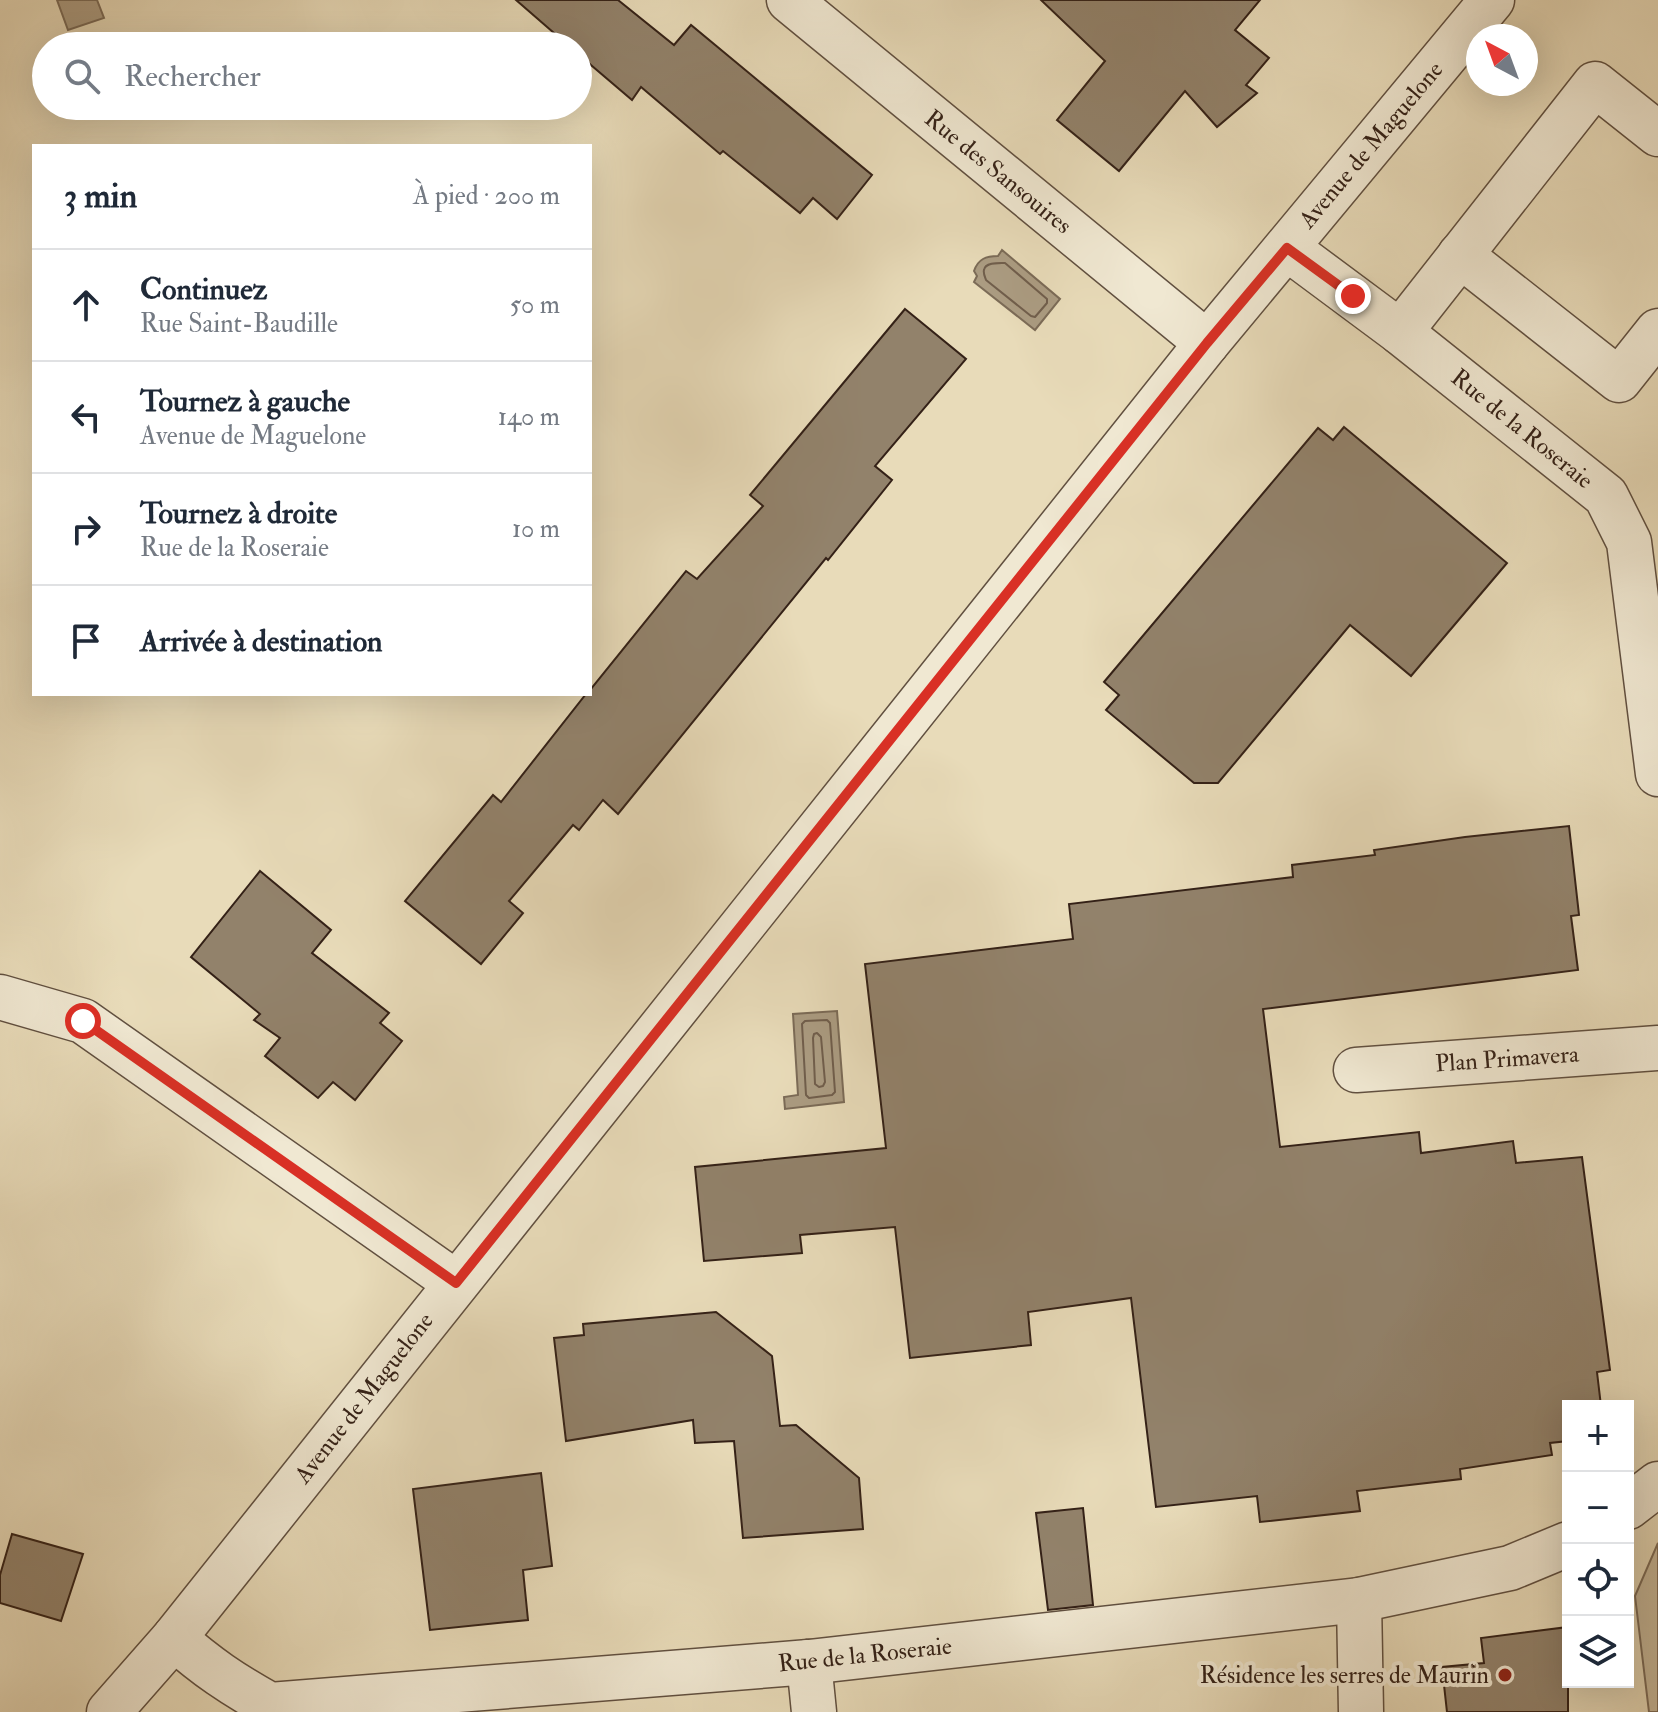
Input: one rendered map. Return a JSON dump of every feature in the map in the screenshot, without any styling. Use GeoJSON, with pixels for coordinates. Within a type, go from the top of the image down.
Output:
{"type":"FeatureCollection","features":[{"type":"Feature","properties":{"kind":"street","name":"Rue des Sansouires"},"geometry":{"type":"LineString","coordinates":[[789,0],[1207,343]]}},
{"type":"Feature","properties":{"kind":"street","name":"Avenue de Maguelone"},"geometry":{"type":"LineString","coordinates":[[109,1712],[174,1638],[1207,343],[1492,0]]}},
{"type":"Feature","properties":{"kind":"street"},"geometry":{"type":"LineString","coordinates":[[1400,332],[1595,84],[1658,134]]}},
{"type":"Feature","properties":{"kind":"street","name":"Rue de la Roseraie"},"geometry":{"type":"LineString","coordinates":[[1287,248],[1400,332],[1606,496],[1629,542],[1658,774]]}},
{"type":"Feature","properties":{"kind":"street"},"geometry":{"type":"LineString","coordinates":[[1460,255],[1619,380],[1658,331]]}},
{"type":"Feature","properties":{"kind":"street"},"geometry":{"type":"LineString","coordinates":[[0,997],[83,1021],[456,1283]]}},
{"type":"Feature","properties":{"kind":"street","name":"Plan Primavera"},"geometry":{"type":"LineString","coordinates":[[1356,1070],[1658,1048]]}},
{"type":"Feature","properties":{"kind":"street"},"geometry":{"type":"LineString","coordinates":[[1634,1502],[1658,1484]]}},
{"type":"Feature","properties":{"kind":"street","name":"Rue de la Roseraie"},"geometry":{"type":"LineString","coordinates":[[174,1638],[232,1685],[270,1705],[809,1662],[1359,1600],[1510,1568],[1562,1546]]}},
{"type":"Feature","properties":{"kind":"street"},"geometry":{"type":"LineString","coordinates":[[1359,1600],[1361,1712]]}},
{"type":"Feature","properties":{"kind":"street"},"geometry":{"type":"LineString","coordinates":[[809,1662],[814,1712]]}},
{"type":"Feature","properties":{"kind":"shaded area"},"geometry":{"type":"Polygon","coordinates":[[[1658,1543],[1658,1712],[1649,1712],[1635,1596],[1658,1543]]]}},
{"type":"Feature","properties":{"kind":"water"},"geometry":{"type":"Polygon","coordinates":[[[57,0],[97,0],[104,18],[68,30],[57,0]]]}},
{"type":"Feature","properties":{"kind":"water"},"geometry":{"type":"Polygon","coordinates":[[[1002,250],[1060,299],[1035,330],[974,282],[977,276],[974,271],[980,261],[998,256],[1002,250]]]}},
{"type":"Feature","properties":{"kind":"water"},"geometry":{"type":"Polygon","coordinates":[[[837,1011],[844,1102],[785,1109],[784,1097],[798,1095],[793,1014],[837,1011]]]}},
{"type":"Feature","properties":{"kind":"building"},"geometry":{"type":"Polygon","coordinates":[[[516,0],[618,0],[674,45],[691,25],[872,175],[837,219],[813,198],[800,213],[723,151],[720,154],[641,87],[632,100],[592,66],[592,32],[553,32],[516,0]]]}},
{"type":"Feature","properties":{"kind":"building"},"geometry":{"type":"Polygon","coordinates":[[[1041,0],[1260,0],[1235,30],[1269,58],[1246,85],[1257,93],[1217,127],[1185,91],[1119,171],[1057,120],[1105,61],[1041,0]]]}},
{"type":"Feature","properties":{"kind":"building"},"geometry":{"type":"Polygon","coordinates":[[[905,309],[966,359],[875,466],[892,480],[828,560],[826,558],[618,814],[603,800],[579,830],[573,825],[509,901],[523,913],[481,964],[405,901],[493,795],[501,802],[584,696],[592,696],[592,688],[686,571],[697,579],[763,506],[750,495],[905,309]]]}},
{"type":"Feature","properties":{"kind":"building"},"geometry":{"type":"Polygon","coordinates":[[[1344,427],[1507,563],[1411,676],[1350,625],[1218,783],[1194,783],[1106,710],[1119,695],[1104,682],[1318,428],[1333,440],[1344,427]]]}},
{"type":"Feature","properties":{"kind":"building"},"geometry":{"type":"Polygon","coordinates":[[[1569,826],[1579,915],[1571,916],[1578,970],[1263,1009],[1280,1147],[1419,1132],[1421,1153],[1513,1141],[1516,1163],[1582,1157],[1610,1370],[1597,1372],[1600,1400],[1562,1400],[1562,1442],[1550,1443],[1552,1455],[1460,1469],[1461,1479],[1357,1491],[1360,1511],[1260,1522],[1257,1496],[1156,1507],[1131,1298],[1028,1312],[1031,1345],[910,1358],[895,1227],[800,1235],[802,1253],[704,1261],[695,1167],[886,1148],[865,964],[1073,939],[1069,904],[1293,877],[1292,865],[1375,855],[1374,850],[1569,826]]]}},
{"type":"Feature","properties":{"kind":"building"},"geometry":{"type":"Polygon","coordinates":[[[260,871],[331,930],[312,953],[389,1013],[380,1023],[402,1041],[355,1100],[333,1082],[318,1098],[265,1056],[280,1038],[254,1020],[260,1014],[191,957],[260,871]]]}},
{"type":"Feature","properties":{"kind":"building"},"geometry":{"type":"Polygon","coordinates":[[[716,1312],[772,1356],[780,1426],[796,1425],[859,1478],[863,1529],[743,1538],[734,1441],[695,1443],[693,1420],[566,1441],[554,1338],[584,1335],[583,1324],[716,1312]]]}},
{"type":"Feature","properties":{"kind":"building"},"geometry":{"type":"Polygon","coordinates":[[[541,1473],[552,1566],[523,1570],[528,1620],[430,1630],[413,1489],[541,1473]]]}},
{"type":"Feature","properties":{"kind":"building"},"geometry":{"type":"Polygon","coordinates":[[[1083,1508],[1093,1605],[1048,1610],[1036,1513],[1083,1508]]]}},
{"type":"Feature","properties":{"kind":"building"},"geometry":{"type":"Polygon","coordinates":[[[12,1534],[83,1554],[61,1621],[0,1603],[0,1575],[12,1534]]]}},
{"type":"Feature","properties":{"kind":"building","name":"Résidence les serres de Maurin"},"geometry":{"type":"Polygon","coordinates":[[[1562,1628],[1562,1688],[1568,1688],[1568,1712],[1447,1712],[1442,1667],[1484,1663],[1481,1638],[1562,1628]]]}},
{"type":"Feature","properties":{"kind":"place","name":"Résidence les serres de Maurin"},"geometry":{"type":"Point","coordinates":[1505,1675]}},
{"type":"Feature","properties":{"kind":"route"},"geometry":{"type":"LineString","coordinates":[[83,1021],[456,1283],[1207,343],[1287,248],[1353,296]]}}]}
